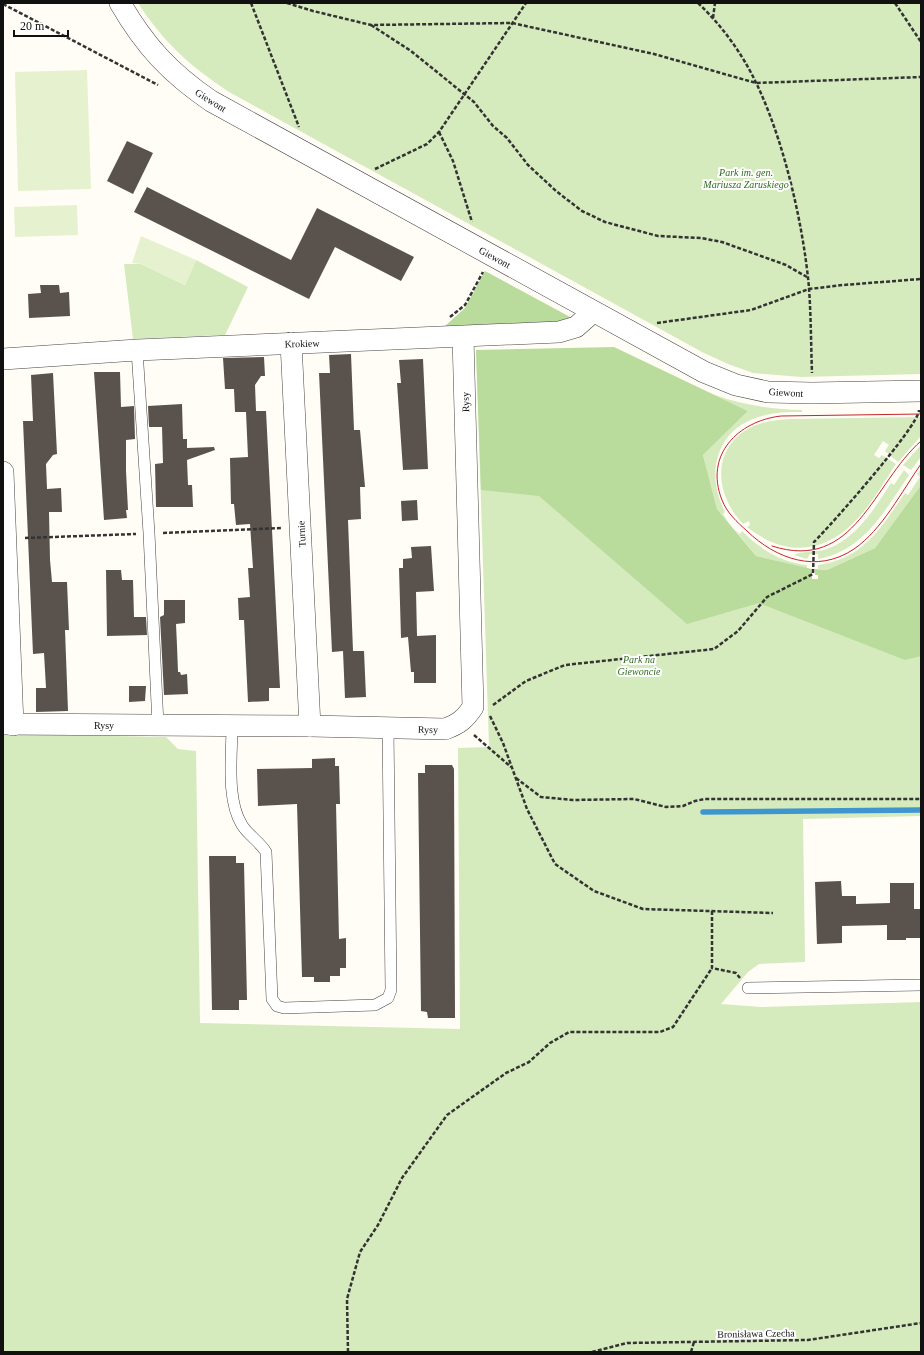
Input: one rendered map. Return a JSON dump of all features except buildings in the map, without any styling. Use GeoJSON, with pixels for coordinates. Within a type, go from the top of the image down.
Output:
{"type":"FeatureCollection","features":[{"type":"Feature","properties":{"kind":"street","name":"Giewont"},"geometry":{"type":"LineString","coordinates":[[120,3],[134,28],[152,51],[190,86],[211,101],[593,312],[722,380],[762,391],[812,393],[920,391]]}},
{"type":"Feature","properties":{"kind":"street","name":"Krokiew"},"geometry":{"type":"LineString","coordinates":[[3,359],[137,350],[463,337],[568,331],[583,322],[593,312]]}},
{"type":"Feature","properties":{"kind":"street","name":"Rysy"},"geometry":{"type":"LineString","coordinates":[[463,337],[480,709]]}},
{"type":"Feature","properties":{"kind":"street","name":"Turnie"},"geometry":{"type":"LineString","coordinates":[[291,343],[310,726]]}},
{"type":"Feature","properties":{"kind":"street"},"geometry":{"type":"LineString","coordinates":[[3,472],[8,724]]}},
{"type":"Feature","properties":{"kind":"street"},"geometry":{"type":"LineString","coordinates":[[459,724],[480,709]]}},
{"type":"Feature","properties":{"kind":"street","name":"Rysy"},"geometry":{"type":"LineString","coordinates":[[8,724],[232,725],[445,729],[459,724]]}},
{"type":"Feature","properties":{"kind":"lane"},"geometry":{"type":"LineString","coordinates":[[137,350],[149,533],[158,725]]}},
{"type":"Feature","properties":{"kind":"lane"},"geometry":{"type":"LineString","coordinates":[[232,725],[233,802],[236,815],[243,827],[262,845],[266,852],[272,999],[277,1006],[284,1008],[375,1006],[388,998],[391,990],[388,728]]}},
{"type":"Feature","properties":{"kind":"lane"},"geometry":{"type":"LineString","coordinates":[[748,988],[921,985]]}},
{"type":"Feature","properties":{"kind":"path"},"geometry":{"type":"LineString","coordinates":[[251,3],[300,130]]}},
{"type":"Feature","properties":{"kind":"path"},"geometry":{"type":"LineString","coordinates":[[287,3],[371,25],[512,23],[654,54],[756,83],[921,77]]}},
{"type":"Feature","properties":{"kind":"path"},"geometry":{"type":"LineString","coordinates":[[352,179],[411,153],[427,144],[440,132],[526,3]]}},
{"type":"Feature","properties":{"kind":"path"},"geometry":{"type":"LineString","coordinates":[[698,3],[713,18],[745,62],[756,83],[771,120],[788,176],[797,211],[809,289],[812,393]]}},
{"type":"Feature","properties":{"kind":"path"},"geometry":{"type":"LineString","coordinates":[[713,18],[715,3]]}},
{"type":"Feature","properties":{"kind":"path"},"geometry":{"type":"LineString","coordinates":[[895,3],[921,42]]}},
{"type":"Feature","properties":{"kind":"path"},"geometry":{"type":"LineString","coordinates":[[3,4],[162,88]]}},
{"type":"Feature","properties":{"kind":"path"},"geometry":{"type":"LineString","coordinates":[[371,25],[411,51],[474,102],[493,126],[507,138],[528,165],[556,191],[582,211],[605,222],[658,236],[701,238],[722,242],[786,264],[807,277]]}},
{"type":"Feature","properties":{"kind":"path"},"geometry":{"type":"LineString","coordinates":[[440,132],[453,161],[473,226]]}},
{"type":"Feature","properties":{"kind":"path"},"geometry":{"type":"LineString","coordinates":[[448,319],[465,305],[485,268]]}},
{"type":"Feature","properties":{"kind":"path"},"geometry":{"type":"LineString","coordinates":[[651,324],[751,310],[809,289],[921,279]]}},
{"type":"Feature","properties":{"kind":"path"},"geometry":{"type":"LineString","coordinates":[[773,913],[643,909],[594,891],[555,864],[527,809],[503,743],[491,718],[480,709],[526,681],[565,665],[714,649],[738,630],[767,597],[813,574],[814,542],[832,525],[890,455],[919,414],[920,391]]}},
{"type":"Feature","properties":{"kind":"path"},"geometry":{"type":"LineString","coordinates":[[459,724],[512,768]]}},
{"type":"Feature","properties":{"kind":"path"},"geometry":{"type":"LineString","coordinates":[[516,778],[541,797],[573,800],[634,799],[666,807],[683,806],[705,799],[921,799]]}},
{"type":"Feature","properties":{"kind":"path"},"geometry":{"type":"LineString","coordinates":[[348,1352],[346,1299],[360,1252],[378,1225],[402,1178],[447,1115],[506,1072],[529,1062],[550,1043],[569,1032],[660,1032],[673,1027],[712,968],[712,911]]}},
{"type":"Feature","properties":{"kind":"path"},"geometry":{"type":"LineString","coordinates":[[712,968],[736,973],[748,988]]}},
{"type":"Feature","properties":{"kind":"path","name":"Bronisława Czecha"},"geometry":{"type":"LineString","coordinates":[[592,1352],[627,1343],[808,1340],[921,1323]]}},
{"type":"Feature","properties":{"kind":"path"},"geometry":{"type":"LineString","coordinates":[[691,1352],[694,1342]]}},
{"type":"Feature","properties":{"kind":"green space","name":"Park im. gen. Mariusza Zaruskiego"},"geometry":{"type":"Polygon","coordinates":[[[138,3],[921,3],[921,374],[801,377],[753,373],[702,352],[229,92],[202,73],[179,53],[157,30],[138,3]]]}},
{"type":"Feature","properties":{"kind":"green space"},"geometry":{"type":"Polygon","coordinates":[[[87,70],[91,189],[18,191],[15,72],[87,70]]]}},
{"type":"Feature","properties":{"kind":"green space"},"geometry":{"type":"Polygon","coordinates":[[[77,205],[78,235],[15,237],[14,207],[77,205]]]}},
{"type":"Feature","properties":{"kind":"green space"},"geometry":{"type":"Polygon","coordinates":[[[141,236],[196,260],[185,285],[141,264],[132,263],[141,236]]]}},
{"type":"Feature","properties":{"kind":"green space"},"geometry":{"type":"Polygon","coordinates":[[[196,260],[248,287],[225,335],[133,339],[124,264],[141,264],[185,285],[196,260]]]}},
{"type":"Feature","properties":{"kind":"green space"},"geometry":{"type":"Polygon","coordinates":[[[485,271],[572,318],[570,322],[446,329],[445,326],[465,308],[485,271]]]}},
{"type":"Feature","properties":{"kind":"green space"},"geometry":{"type":"Polygon","coordinates":[[[614,347],[748,411],[703,455],[717,509],[756,556],[812,569],[812,579],[818,579],[818,575],[815,575],[815,569],[827,570],[875,548],[921,485],[921,656],[905,660],[759,603],[687,624],[539,496],[481,490],[476,350],[614,347]]]}},
{"type":"Feature","properties":{"kind":"green space","name":"Park na Giewoncie"},"geometry":{"type":"Polygon","coordinates":[[[476,350],[673,485],[775,580],[846,607],[921,501],[921,816],[803,819],[805,962],[759,964],[748,972],[721,1004],[761,1007],[921,1002],[921,1352],[3,1352],[3,734],[166,737],[178,749],[196,751],[200,1023],[460,1029],[458,748],[489,747],[476,350]]]}},
{"type":"Feature","properties":{"kind":"green space"},"geometry":{"type":"Polygon","coordinates":[[[712,394],[756,406],[802,410],[802,412],[782,412],[762,416],[746,422],[734,431],[725,441],[719,454],[716,468],[716,482],[719,497],[725,512],[723,514],[729,523],[717,509],[703,455],[748,411],[712,394]]]}},
{"type":"Feature","properties":{"kind":"green space"},"geometry":{"type":"Polygon","coordinates":[[[921,417],[921,436],[898,462],[885,451],[889,445],[883,441],[874,455],[879,458],[882,455],[896,464],[874,498],[859,517],[833,539],[819,545],[805,548],[791,547],[776,544],[762,537],[747,527],[750,525],[749,521],[743,524],[734,514],[723,490],[721,477],[722,465],[726,453],[732,442],[743,432],[754,426],[772,421],[790,419],[921,417]]]}},
{"type":"Feature","properties":{"kind":"green space"},"geometry":{"type":"Polygon","coordinates":[[[921,445],[921,457],[911,470],[903,465],[921,445]]]}},
{"type":"Feature","properties":{"kind":"green space"},"geometry":{"type":"Polygon","coordinates":[[[921,469],[921,485],[875,548],[827,570],[818,569],[818,565],[834,562],[847,556],[859,549],[869,540],[879,530],[905,493],[908,495],[920,477],[917,474],[921,469]]]}},
{"type":"Feature","properties":{"kind":"green space"},"geometry":{"type":"Polygon","coordinates":[[[904,470],[909,475],[882,515],[861,538],[834,555],[818,559],[818,554],[810,554],[807,559],[794,555],[824,550],[846,539],[871,513],[891,483],[894,485],[904,470]]]}},
{"type":"Feature","properties":{"kind":"green space"},"geometry":{"type":"Polygon","coordinates":[[[735,530],[740,534],[742,531],[764,549],[780,558],[807,565],[807,569],[756,556],[735,530]]]}},
{"type":"Feature","properties":{"kind":"waterway"},"geometry":{"type":"LineString","coordinates":[[703,812],[921,810]]}},
{"type":"Feature","properties":{"kind":"tram line"},"geometry":{"type":"LineString","coordinates":[[921,414],[781,416],[765,419],[751,425],[739,433],[729,443],[721,455],[718,469],[718,484],[722,500],[729,513],[758,541],[784,556],[812,562],[826,561],[840,557],[854,549],[874,532],[891,510],[921,464]]}},
{"type":"Feature","properties":{"kind":"tram line"},"geometry":{"type":"LineString","coordinates":[[772,546],[800,551],[824,547],[843,536],[860,519],[904,459],[921,441]]}}]}
